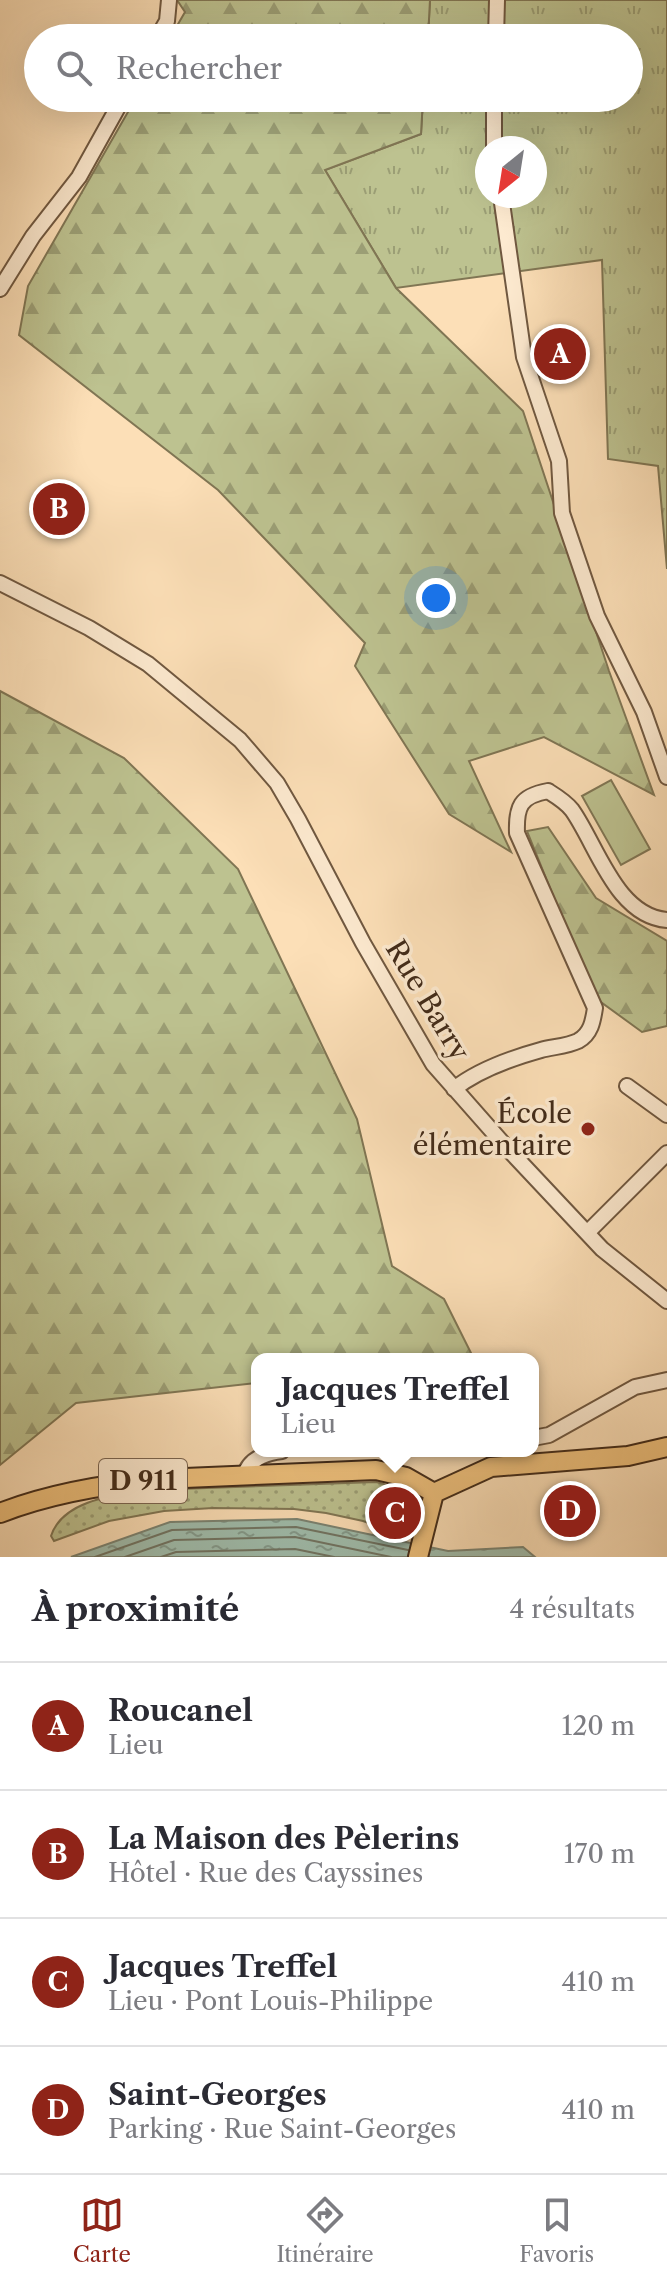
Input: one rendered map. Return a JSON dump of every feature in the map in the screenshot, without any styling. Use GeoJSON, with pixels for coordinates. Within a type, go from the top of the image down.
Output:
{"type":"FeatureCollection","features":[{"type":"Feature","properties":{"kind":"main road"},"geometry":{"type":"LineString","coordinates":[[418,1557],[434,1493],[491,1467],[628,1456],[667,1447]]}},
{"type":"Feature","properties":{"kind":"main road","name":"D 911"},"geometry":{"type":"LineString","coordinates":[[0,1513],[57,1495],[127,1482],[376,1470],[406,1477],[434,1493]]}},
{"type":"Feature","properties":{"kind":"street"},"geometry":{"type":"LineString","coordinates":[[165,24],[169,0]]}},
{"type":"Feature","properties":{"kind":"street"},"geometry":{"type":"LineString","coordinates":[[496,24],[497,0]]}},
{"type":"Feature","properties":{"kind":"street"},"geometry":{"type":"LineString","coordinates":[[0,289],[33,236],[79,177],[115,112]]}},
{"type":"Feature","properties":{"kind":"street"},"geometry":{"type":"LineString","coordinates":[[494,112],[494,136]]}},
{"type":"Feature","properties":{"kind":"street"},"geometry":{"type":"LineString","coordinates":[[503,208],[524,357],[559,461],[562,513],[597,616],[644,712],[667,777]]}},
{"type":"Feature","properties":{"kind":"street","name":"Rue Barry"},"geometry":{"type":"LineString","coordinates":[[0,583],[89,628],[148,664],[228,730],[277,783],[433,1064],[587,1233],[618,1263],[661,1295]]}},
{"type":"Feature","properties":{"kind":"street"},"geometry":{"type":"LineString","coordinates":[[454,1089],[468,1077],[537,1051],[579,1041],[591,1029],[593,1021],[595,1008],[517,833],[516,814],[522,802],[534,794],[548,791],[556,796],[571,809],[614,885],[637,907],[667,920]]}},
{"type":"Feature","properties":{"kind":"street"},"geometry":{"type":"LineString","coordinates":[[627,1086],[667,1115]]}},
{"type":"Feature","properties":{"kind":"street"},"geometry":{"type":"LineString","coordinates":[[587,1233],[667,1153]]}},
{"type":"Feature","properties":{"kind":"street"},"geometry":{"type":"LineString","coordinates":[[539,1437],[549,1435],[635,1387],[667,1380]]}},
{"type":"Feature","properties":{"kind":"street"},"geometry":{"type":"LineString","coordinates":[[244,1477],[246,1468],[260,1457]]}},
{"type":"Feature","properties":{"kind":"green space"},"geometry":{"type":"Polygon","coordinates":[[[177,0],[430,0],[429,24],[178,24],[185,12],[177,0]]]}},
{"type":"Feature","properties":{"kind":"green space"},"geometry":{"type":"Polygon","coordinates":[[[430,0],[667,0],[667,569],[658,466],[608,459],[602,260],[396,288],[325,170],[421,134],[422,112],[643,112],[643,24],[429,24],[430,0]]]}},
{"type":"Feature","properties":{"kind":"green space"},"geometry":{"type":"Polygon","coordinates":[[[128,112],[422,112],[421,134],[325,170],[396,288],[523,411],[609,671],[654,795],[544,737],[469,761],[511,852],[449,814],[355,666],[365,643],[218,490],[19,335],[28,286],[128,112]]]}},
{"type":"Feature","properties":{"kind":"green space"},"geometry":{"type":"Polygon","coordinates":[[[0,691],[124,758],[238,869],[357,1119],[392,1266],[444,1299],[471,1353],[251,1353],[251,1384],[76,1403],[0,1465],[0,691]]]}},
{"type":"Feature","properties":{"kind":"green space"},"geometry":{"type":"Polygon","coordinates":[[[611,780],[650,849],[621,865],[582,796],[611,780]]]}},
{"type":"Feature","properties":{"kind":"green space"},"geometry":{"type":"Polygon","coordinates":[[[548,827],[596,898],[667,941],[667,1026],[642,1032],[594,997],[527,831],[548,827]]]}},
{"type":"Feature","properties":{"kind":"green space"},"geometry":{"type":"Polygon","coordinates":[[[376,1482],[394,1489],[405,1501],[410,1517],[409,1537],[363,1521],[326,1513],[294,1509],[213,1508],[164,1511],[109,1521],[54,1541],[51,1536],[57,1524],[79,1507],[123,1494],[151,1490],[376,1482]]]}},
{"type":"Feature","properties":{"kind":"water"},"geometry":{"type":"Polygon","coordinates":[[[297,1519],[448,1551],[523,1547],[535,1557],[71,1557],[170,1522],[297,1519]]]}},
{"type":"Feature","properties":{"kind":"place","name":"Roucanel"},"geometry":{"type":"Point","coordinates":[560,354]}},
{"type":"Feature","properties":{"kind":"place","name":"La Maison des Pèlerins"},"geometry":{"type":"Point","coordinates":[59,509]}},
{"type":"Feature","properties":{"kind":"place","name":"École élémentaire"},"geometry":{"type":"Point","coordinates":[588,1129]}},
{"type":"Feature","properties":{"kind":"place","name":"Saint-Georges"},"geometry":{"type":"Point","coordinates":[570,1511]}},
{"type":"Feature","properties":{"kind":"place","name":"Jacques Treffel"},"geometry":{"type":"Point","coordinates":[395,1513]}}]}
